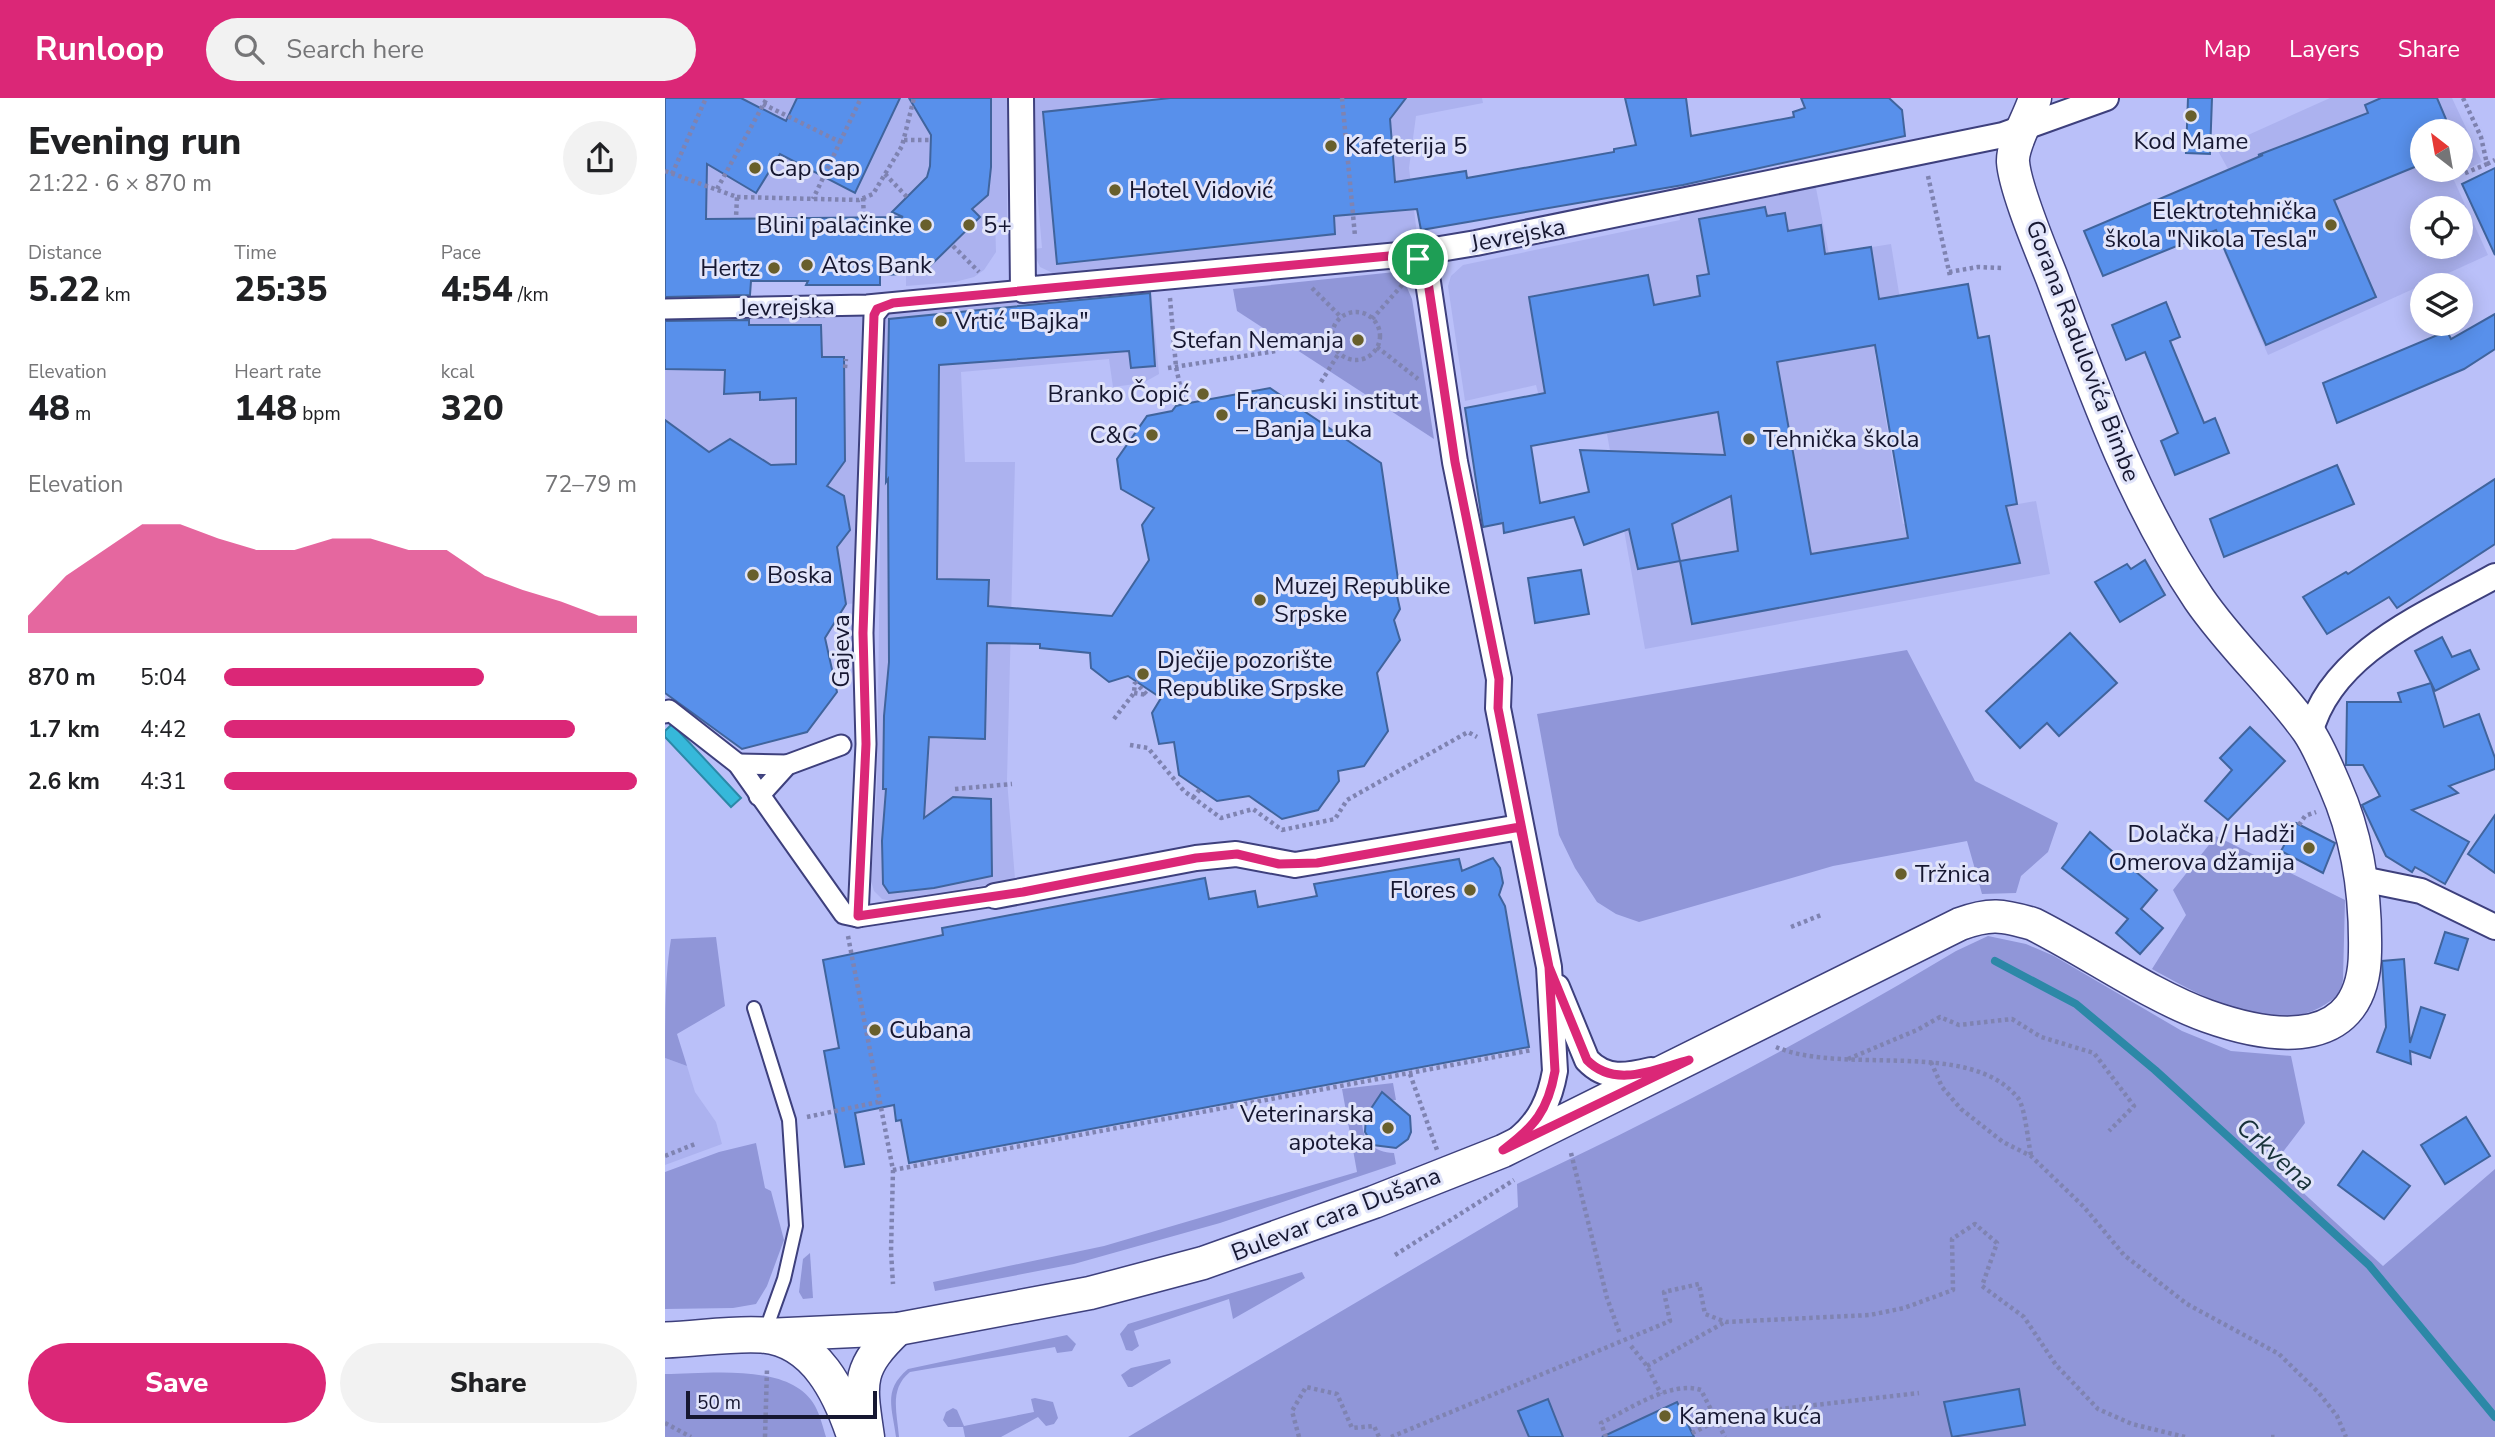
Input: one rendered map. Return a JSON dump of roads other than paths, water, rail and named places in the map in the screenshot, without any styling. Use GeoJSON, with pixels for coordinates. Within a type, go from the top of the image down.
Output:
{"type":"FeatureCollection","features":[{"type":"Feature","properties":{"kind":"main road","name":"Bulevar cara Dušana"},"geometry":{"type":"LineString","coordinates":[[665,1340],[765,1352]]}},
{"type":"Feature","properties":{"kind":"main road"},"geometry":{"type":"LineString","coordinates":[[765,1352],[787,1342],[819,1364],[835,1390],[855,1437]]}},
{"type":"Feature","properties":{"kind":"street"},"geometry":{"type":"LineString","coordinates":[[1021,98],[1023,290]]}},
{"type":"Feature","properties":{"kind":"street","name":"Gorana Radulovića Bimbe"},"geometry":{"type":"LineString","coordinates":[[1960,924],[1987,915],[2033,924],[2207,1016],[2281,1034],[2330,1024],[2353,1006],[2361,990],[2365,972],[2362,879],[2346,817],[2310,734],[2236,649],[2200,600],[2118,451],[2043,256],[2014,167],[2015,148],[2035,98]]}},
{"type":"Feature","properties":{"kind":"street","name":"Jevrejska"},"geometry":{"type":"LineString","coordinates":[[665,309],[882,305],[1410,254],[1691,201],[1923,151],[2025,128],[2106,98]]}},
{"type":"Feature","properties":{"kind":"street"},"geometry":{"type":"LineString","coordinates":[[1410,254],[1418,259],[1428,282],[1455,462],[1499,679],[1498,708],[1549,967],[1555,1071],[1552,1086],[1533,1127],[1503,1150]]}},
{"type":"Feature","properties":{"kind":"street","name":"Gajeva"},"geometry":{"type":"LineString","coordinates":[[851,915],[866,744],[863,633],[874,315],[882,305]]}},
{"type":"Feature","properties":{"kind":"street"},"geometry":{"type":"LineString","coordinates":[[2310,734],[2316,713],[2332,687],[2358,661],[2400,631],[2495,576]]}},
{"type":"Feature","properties":{"kind":"street"},"geometry":{"type":"LineString","coordinates":[[665,713],[669,710],[738,764],[759,796],[851,915],[995,896],[1196,858],[1237,854],[1279,864],[1317,863],[1520,827]]}},
{"type":"Feature","properties":{"kind":"street"},"geometry":{"type":"LineString","coordinates":[[738,764],[787,765],[841,745]]}},
{"type":"Feature","properties":{"kind":"street"},"geometry":{"type":"LineString","coordinates":[[759,796],[787,765]]}},
{"type":"Feature","properties":{"kind":"street"},"geometry":{"type":"LineString","coordinates":[[2362,879],[2421,891],[2495,927]]}},
{"type":"Feature","properties":{"kind":"street","name":"Bulevar cara Dušana"},"geometry":{"type":"LineString","coordinates":[[765,1352],[1090,1293],[1178,1272],[1374,1202],[1503,1150],[1960,924]]}},
{"type":"Feature","properties":{"kind":"street"},"geometry":{"type":"LineString","coordinates":[[1549,967],[1587,1060],[1595,1069],[1618,1076],[1689,1060]]}},
{"type":"Feature","properties":{"kind":"street"},"geometry":{"type":"LineString","coordinates":[[868,1437],[863,1402],[865,1368],[874,1352],[898,1329]]}},
{"type":"Feature","properties":{"kind":"lane"},"geometry":{"type":"LineString","coordinates":[[754,1007],[789,1120],[796,1226],[765,1352]]}},
{"type":"Feature","properties":{"kind":"waterway","name":"Crkvena"},"geometry":{"type":"LineString","coordinates":[[1995,961],[2076,1004],[2155,1070],[2369,1265],[2495,1417]]}},
{"type":"Feature","properties":{"kind":"place","name":"Kod Mame"},"geometry":{"type":"Point","coordinates":[2191,116]}},
{"type":"Feature","properties":{"kind":"place","name":"Kafeterija 5"},"geometry":{"type":"Point","coordinates":[1331,146]}},
{"type":"Feature","properties":{"kind":"place","name":"Cap Cap"},"geometry":{"type":"Point","coordinates":[755,168]}},
{"type":"Feature","properties":{"kind":"place","name":"Hotel Vidović"},"geometry":{"type":"Point","coordinates":[1115,190]}},
{"type":"Feature","properties":{"kind":"place","name":"Blini palačinke"},"geometry":{"type":"Point","coordinates":[926,225]}},
{"type":"Feature","properties":{"kind":"place","name":"5+"},"geometry":{"type":"Point","coordinates":[969,225]}},
{"type":"Feature","properties":{"kind":"place","name":"Elektrotehnička škola \"Nikola Tesla\""},"geometry":{"type":"Point","coordinates":[2331,225]}},
{"type":"Feature","properties":{"kind":"place","name":"Atos Bank"},"geometry":{"type":"Point","coordinates":[807,265]}},
{"type":"Feature","properties":{"kind":"place","name":"Hertz"},"geometry":{"type":"Point","coordinates":[774,268]}},
{"type":"Feature","properties":{"kind":"place","name":"Vrtić \"Bajka\""},"geometry":{"type":"Point","coordinates":[941,321]}},
{"type":"Feature","properties":{"kind":"place","name":"Stefan Nemanja"},"geometry":{"type":"Point","coordinates":[1358,340]}},
{"type":"Feature","properties":{"kind":"place","name":"Branko Čopić"},"geometry":{"type":"Point","coordinates":[1203,394]}},
{"type":"Feature","properties":{"kind":"place","name":"Francuski institut – Banja Luka"},"geometry":{"type":"Point","coordinates":[1222,415]}},
{"type":"Feature","properties":{"kind":"place","name":"C&C"},"geometry":{"type":"Point","coordinates":[1152,435]}},
{"type":"Feature","properties":{"kind":"place","name":"Tehnička škola"},"geometry":{"type":"Point","coordinates":[1749,439]}},
{"type":"Feature","properties":{"kind":"place","name":"Boska"},"geometry":{"type":"Point","coordinates":[753,575]}},
{"type":"Feature","properties":{"kind":"place","name":"Muzej Republike Srpske"},"geometry":{"type":"Point","coordinates":[1260,600]}},
{"type":"Feature","properties":{"kind":"place","name":"Dječije pozorište Republike Srpske"},"geometry":{"type":"Point","coordinates":[1143,674]}},
{"type":"Feature","properties":{"kind":"place","name":"Dolačka / Hadži Omerova džamija"},"geometry":{"type":"Point","coordinates":[2309,848]}},
{"type":"Feature","properties":{"kind":"place","name":"Tržnica"},"geometry":{"type":"Point","coordinates":[1901,874]}},
{"type":"Feature","properties":{"kind":"place","name":"Flores"},"geometry":{"type":"Point","coordinates":[1470,890]}},
{"type":"Feature","properties":{"kind":"place","name":"Cubana"},"geometry":{"type":"Point","coordinates":[875,1030]}},
{"type":"Feature","properties":{"kind":"place","name":"Veterinarska apoteka"},"geometry":{"type":"Point","coordinates":[1388,1128]}},
{"type":"Feature","properties":{"kind":"place","name":"Kamena kuća"},"geometry":{"type":"Point","coordinates":[1665,1416]}}]}
